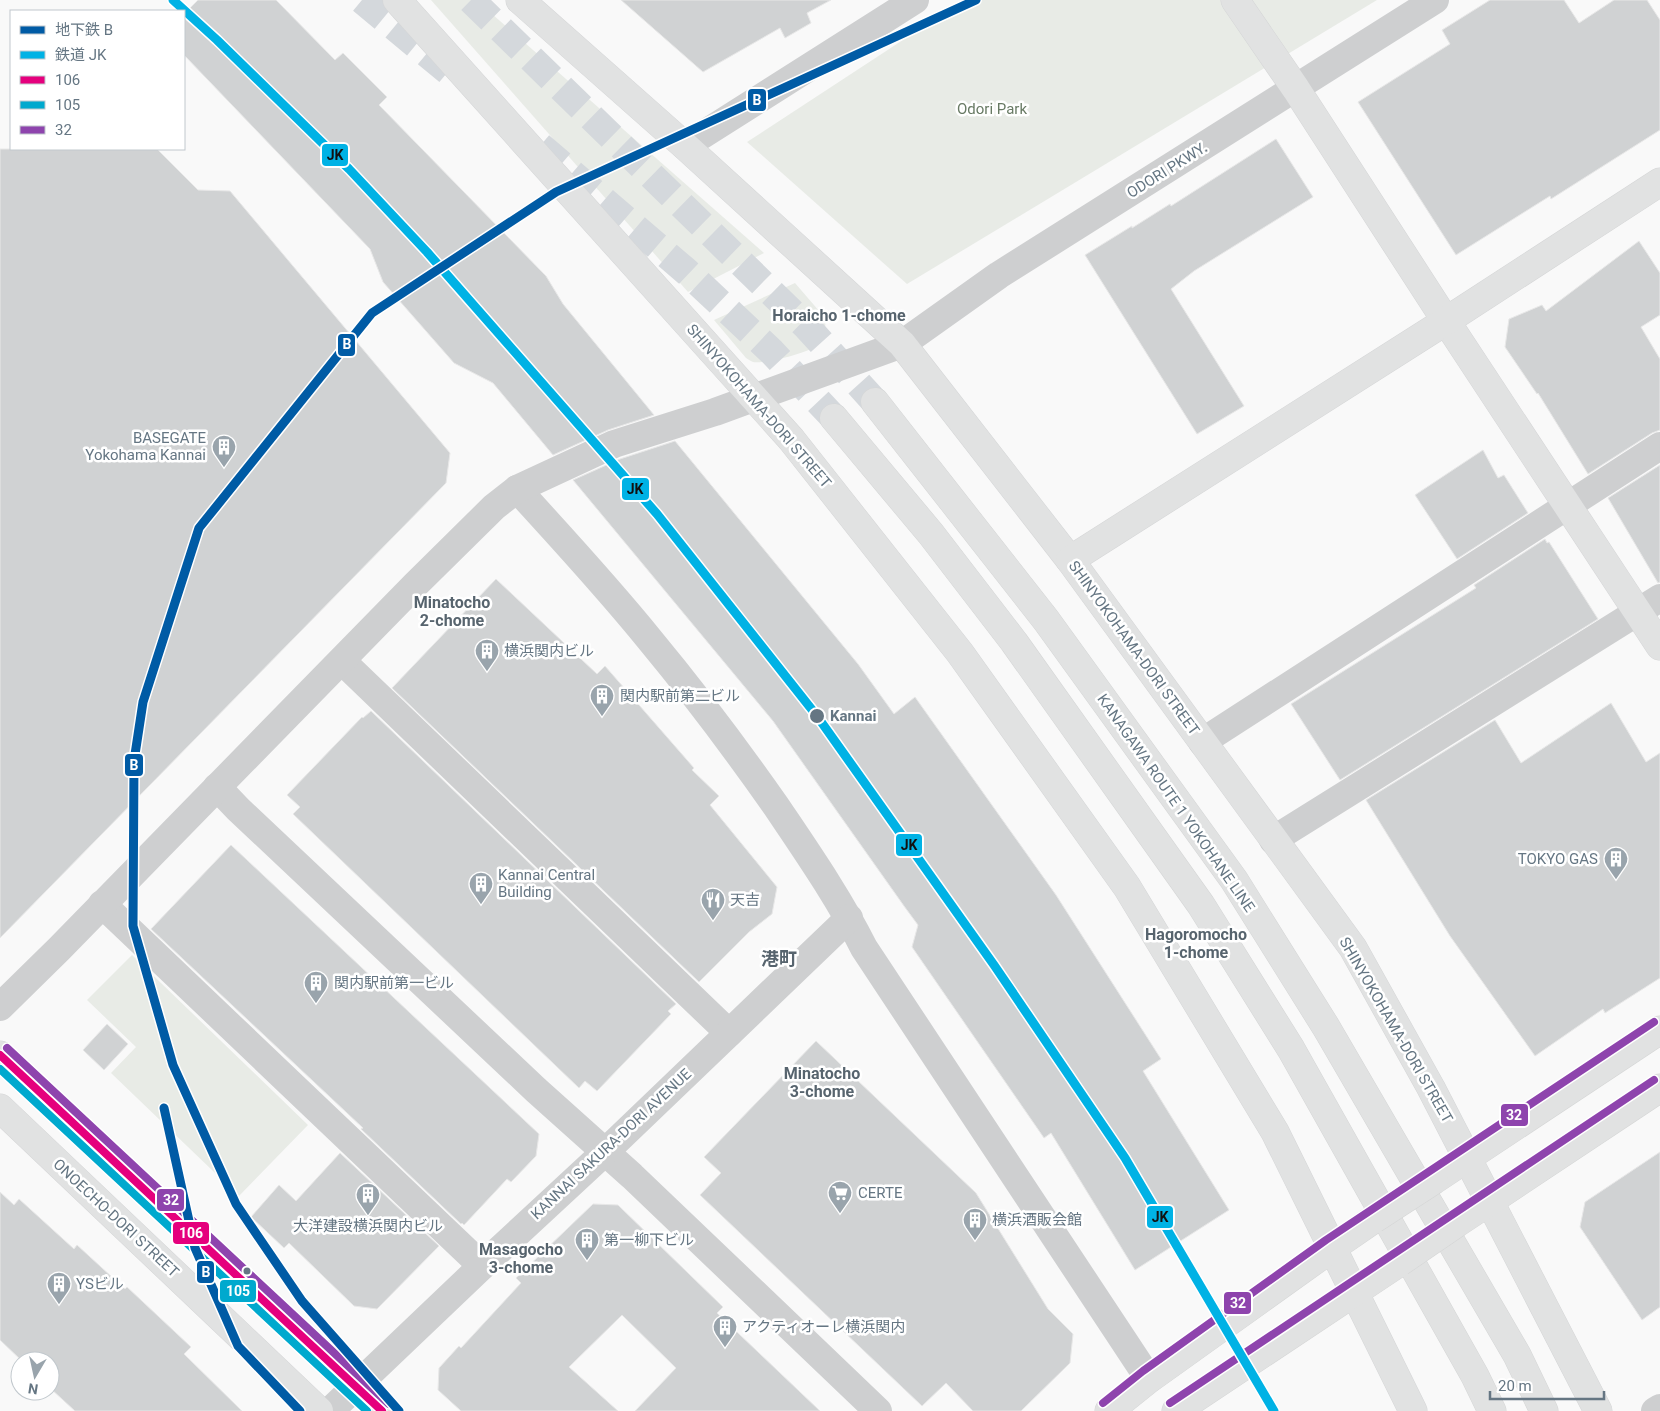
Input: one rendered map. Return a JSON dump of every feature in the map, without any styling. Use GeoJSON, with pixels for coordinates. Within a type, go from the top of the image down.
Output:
{"type":"FeatureCollection","features":[{"type":"Feature","properties":{"kind":"main road","name":"SHINYOKOHAMA-DORI STREET"},"geometry":{"type":"LineString","coordinates":[[397,0],[791,439],[960,653],[1127,887],[1275,1132],[1413,1411]]}},
{"type":"Feature","properties":{"kind":"main road","name":"SHINYOKOHAMA-DORI STREET"},"geometry":{"type":"LineString","coordinates":[[520,0],[685,146],[902,344],[1070,560],[1353,948],[1468,1157],[1598,1411]]}},
{"type":"Feature","properties":{"kind":"main road"},"geometry":{"type":"LineString","coordinates":[[1234,0],[1296,89],[1567,505],[1649,605],[1660,646]]}},
{"type":"Feature","properties":{"kind":"main road"},"geometry":{"type":"LineString","coordinates":[[1070,560],[1446,321],[1660,182]]}},
{"type":"Feature","properties":{"kind":"main road","name":"KANAGAWA ROUTE 1 YOKOHANE LINE"},"geometry":{"type":"LineString","coordinates":[[876,402],[1046,620],[1234,880],[1336,1044],[1517,1355],[1544,1411]]}},
{"type":"Feature","properties":{"kind":"main road"},"geometry":{"type":"LineString","coordinates":[[834,418],[932,534],[1014,642],[1201,905],[1291,1049],[1475,1376],[1492,1411]]}},
{"type":"Feature","properties":{"kind":"main road"},"geometry":{"type":"LineString","coordinates":[[1109,1411],[1149,1379],[1332,1248],[1660,1030]]}},
{"type":"Feature","properties":{"kind":"main road"},"geometry":{"type":"LineString","coordinates":[[0,1055],[382,1411]]}},
{"type":"Feature","properties":{"kind":"main road"},"geometry":{"type":"LineString","coordinates":[[1177,1411],[1660,1088]]}},
{"type":"Feature","properties":{"kind":"main road","name":"ONOECHO-DORI STREET"},"geometry":{"type":"LineString","coordinates":[[0,1108],[319,1411]]}},
{"type":"Feature","properties":{"kind":"street"},"geometry":{"type":"LineString","coordinates":[[685,146],[915,0]]}},
{"type":"Feature","properties":{"kind":"street","name":"ODORI PKWY."},"geometry":{"type":"LineString","coordinates":[[0,1007],[446,553],[494,507],[517,489],[614,444],[754,398],[902,344],[1000,276],[1435,0]]}},
{"type":"Feature","properties":{"kind":"street"},"geometry":{"type":"LineString","coordinates":[[1202,742],[1660,446]]}},
{"type":"Feature","properties":{"kind":"street"},"geometry":{"type":"LineString","coordinates":[[517,489],[592,571],[650,640],[741,757],[797,838],[849,918],[864,948],[878,970],[1149,1379]]}},
{"type":"Feature","properties":{"kind":"street"},"geometry":{"type":"LineString","coordinates":[[1273,840],[1649,605]]}},
{"type":"Feature","properties":{"kind":"street"},"geometry":{"type":"LineString","coordinates":[[342,661],[729,1033]]}},
{"type":"Feature","properties":{"kind":"street"},"geometry":{"type":"LineString","coordinates":[[218,787],[238,809],[536,1090],[605,1152],[878,1411]]}},
{"type":"Feature","properties":{"kind":"street"},"geometry":{"type":"LineString","coordinates":[[102,904],[482,1266]]}},
{"type":"Feature","properties":{"kind":"street","name":"KANNAI SAKURA-DORI AVENUE"},"geometry":{"type":"LineString","coordinates":[[330,1411],[605,1152],[849,918]]}},
{"type":"Feature","properties":{"kind":"street"},"geometry":{"type":"LineString","coordinates":[[1655,1411],[1660,1408]]}},
{"type":"Feature","properties":{"kind":"green space"},"geometry":{"type":"Polygon","coordinates":[[[431,0],[476,0],[764,253],[688,292],[431,0]]]}},
{"type":"Feature","properties":{"kind":"green space","name":"Odori Park"},"geometry":{"type":"Polygon","coordinates":[[[964,0],[1377,0],[907,284],[747,142],[964,0]]]}},
{"type":"Feature","properties":{"kind":"green space"},"geometry":{"type":"Polygon","coordinates":[[[795,283],[826,319],[825,330],[821,339],[812,348],[786,357],[759,362],[753,362],[746,358],[714,320],[795,283]]]}},
{"type":"Feature","properties":{"kind":"green space"},"geometry":{"type":"Polygon","coordinates":[[[132,955],[308,1125],[239,1196],[111,1073],[136,1047],[87,1000],[132,955]]]}},
{"type":"Feature","properties":{"kind":"building"},"geometry":{"type":"Polygon","coordinates":[[[198,0],[276,0],[335,60],[343,53],[387,97],[379,105],[546,276],[563,304],[654,415],[608,430],[553,455],[493,383],[454,363],[383,282],[370,249],[185,56],[185,13],[198,0]]]}},
{"type":"Feature","properties":{"kind":"building"},"geometry":{"type":"Polygon","coordinates":[[[621,0],[831,0],[807,13],[811,23],[785,38],[780,28],[703,72],[621,0]]]}},
{"type":"Feature","properties":{"kind":"building"},"geometry":{"type":"Polygon","coordinates":[[[1490,0],[1564,0],[1579,23],[1614,0],[1647,0],[1660,20],[1660,130],[1551,199],[1550,196],[1456,255],[1358,102],[1450,44],[1442,30],[1490,0]]]}},
{"type":"Feature","properties":{"kind":"building"},"geometry":{"type":"Polygon","coordinates":[[[1276,139],[1313,197],[1194,271],[1171,289],[1244,406],[1197,434],[1085,255],[1170,204],[1171,206],[1276,139]]]}},
{"type":"Feature","properties":{"kind":"building","name":"BASEGATE Yokohama Kannai"},"geometry":{"type":"Polygon","coordinates":[[[0,149],[158,150],[198,190],[230,191],[450,453],[446,483],[0,938],[0,149]]]}},
{"type":"Feature","properties":{"kind":"building"},"geometry":{"type":"Polygon","coordinates":[[[1639,241],[1660,273],[1660,315],[1641,327],[1660,359],[1660,430],[1652,433],[1588,474],[1538,393],[1505,347],[1509,319],[1542,305],[1546,311],[1639,241]]]}},
{"type":"Feature","properties":{"kind":"building"},"geometry":{"type":"Polygon","coordinates":[[[675,441],[858,664],[894,714],[915,697],[1056,895],[1161,1059],[1143,1071],[1229,1210],[1135,1270],[1051,1133],[1044,1138],[912,947],[918,925],[773,721],[573,480],[620,459],[675,441]]]}},
{"type":"Feature","properties":{"kind":"building"},"geometry":{"type":"Polygon","coordinates":[[[1483,450],[1498,478],[1504,475],[1528,513],[1457,559],[1415,495],[1483,450]]]}},
{"type":"Feature","properties":{"kind":"building"},"geometry":{"type":"Polygon","coordinates":[[[1660,465],[1660,582],[1658,583],[1608,498],[1660,465]]]}},
{"type":"Feature","properties":{"kind":"building"},"geometry":{"type":"Polygon","coordinates":[[[1545,539],[1547,543],[1549,542],[1598,619],[1340,780],[1291,704],[1476,588],[1474,585],[1545,539]]]}},
{"type":"Feature","properties":{"kind":"building"},"geometry":{"type":"Polygon","coordinates":[[[496,579],[597,674],[605,666],[694,768],[692,770],[719,796],[710,805],[777,887],[772,914],[749,932],[699,982],[392,688],[496,579]]]}},
{"type":"Feature","properties":{"kind":"building"},"geometry":{"type":"Polygon","coordinates":[[[1611,703],[1646,762],[1660,753],[1660,978],[1605,1013],[1603,1009],[1535,1056],[1450,936],[1366,800],[1495,720],[1521,763],[1611,703]]]}},
{"type":"Feature","properties":{"kind":"building","name":"Kannai Central Building"},"geometry":{"type":"Polygon","coordinates":[[[371,711],[676,1004],[668,1011],[671,1014],[597,1091],[585,1081],[579,1088],[293,814],[300,807],[287,795],[362,717],[371,711]]]}},
{"type":"Feature","properties":{"kind":"building","name":"関内駅前第一ビル"},"geometry":{"type":"Polygon","coordinates":[[[231,845],[539,1134],[536,1156],[511,1182],[507,1179],[464,1225],[151,929],[231,845]]]}},
{"type":"Feature","properties":{"kind":"building"},"geometry":{"type":"Polygon","coordinates":[[[107,1024],[128,1044],[104,1070],[83,1050],[107,1024]]]}},
{"type":"Feature","properties":{"kind":"building","name":"CERTE"},"geometry":{"type":"Polygon","coordinates":[[[816,1041],[976,1193],[1048,1309],[1073,1334],[1070,1363],[1021,1411],[973,1411],[946,1383],[922,1406],[700,1195],[721,1173],[704,1157],[816,1041]]]}},
{"type":"Feature","properties":{"kind":"building"},"geometry":{"type":"Polygon","coordinates":[[[1660,1152],[1660,1307],[1642,1320],[1580,1227],[1585,1202],[1660,1152]]]}},
{"type":"Feature","properties":{"kind":"building","name":"大洋建設横浜関内ビル"},"geometry":{"type":"Polygon","coordinates":[[[340,1153],[439,1246],[377,1309],[354,1306],[289,1243],[284,1248],[251,1217],[279,1185],[296,1201],[340,1153]]]}},
{"type":"Feature","properties":{"kind":"building"},"geometry":{"type":"Polygon","coordinates":[[[0,1192],[14,1205],[19,1199],[74,1249],[77,1245],[125,1289],[127,1287],[191,1347],[184,1354],[242,1411],[75,1411],[60,1397],[60,1351],[12,1351],[0,1340],[0,1192]]]}},
{"type":"Feature","properties":{"kind":"building"},"geometry":{"type":"Polygon","coordinates":[[[593,1204],[618,1205],[723,1307],[717,1313],[820,1411],[635,1411],[676,1368],[622,1315],[569,1367],[618,1411],[461,1411],[438,1390],[439,1368],[459,1346],[461,1348],[521,1283],[516,1278],[593,1204]]]}},
{"type":"Feature","properties":{"kind":"tunnel"},"geometry":{"type":"LineString","coordinates":[[362,0],[454,76]]}},
{"type":"Feature","properties":{"kind":"tunnel"},"geometry":{"type":"LineString","coordinates":[[471,0],[807,327],[875,402]]}},
{"type":"Feature","properties":{"kind":"tunnel"},"geometry":{"type":"LineString","coordinates":[[540,146],[687,272],[772,352],[834,418]]}},
{"type":"Feature","properties":{"kind":"metro line","name":"B"},"geometry":{"type":"LineString","coordinates":[[399,1411],[302,1301],[236,1204],[173,1065],[133,926],[134,761],[143,702],[199,528],[372,313],[556,192],[976,0]]}},
{"type":"Feature","properties":{"kind":"metro line","name":"B"},"geometry":{"type":"LineString","coordinates":[[164,1108],[195,1248],[238,1346],[300,1411]]}},
{"type":"Feature","properties":{"kind":"rail line","name":"JK"},"geometry":{"type":"LineString","coordinates":[[173,0],[184,10]]}},
{"type":"Feature","properties":{"kind":"rail line","name":"JK"},"geometry":{"type":"LineString","coordinates":[[185,11],[349,169],[427,252],[657,514],[817,716],[994,965],[1125,1158],[1274,1411]]}},
{"type":"Feature","properties":{"kind":"transit line","name":"32"},"geometry":{"type":"LineString","coordinates":[[1103,1403],[1143,1371],[1326,1240],[1654,1022]]}},
{"type":"Feature","properties":{"kind":"transit line","name":"32"},"geometry":{"type":"LineString","coordinates":[[7,1048],[389,1404]]}},
{"type":"Feature","properties":{"kind":"transit line","name":"106"},"geometry":{"type":"LineString","coordinates":[[0,1055],[382,1411]]}},
{"type":"Feature","properties":{"kind":"transit line","name":"105"},"geometry":{"type":"LineString","coordinates":[[0,1069],[367,1411]]}},
{"type":"Feature","properties":{"kind":"transit line","name":"32"},"geometry":{"type":"LineString","coordinates":[[1170,1403],[1654,1080]]}},
{"type":"Feature","properties":{"kind":"place","name":"BASEGATE Yokohama Kannai"},"geometry":{"type":"Point","coordinates":[224,468]}},
{"type":"Feature","properties":{"kind":"place","name":"横浜関内ビル"},"geometry":{"type":"Point","coordinates":[487,672]}},
{"type":"Feature","properties":{"kind":"place","name":"Kannai"},"geometry":{"type":"Point","coordinates":[817,716]}},
{"type":"Feature","properties":{"kind":"place","name":"関内駅前第二ビル"},"geometry":{"type":"Point","coordinates":[602,717]}},
{"type":"Feature","properties":{"kind":"place","name":"TOKYO GAS"},"geometry":{"type":"Point","coordinates":[1616,880]}},
{"type":"Feature","properties":{"kind":"place","name":"Kannai Central Building"},"geometry":{"type":"Point","coordinates":[481,905]}},
{"type":"Feature","properties":{"kind":"place","name":"天吉"},"geometry":{"type":"Point","coordinates":[713,921]}},
{"type":"Feature","properties":{"kind":"place","name":"関内駅前第一ビル"},"geometry":{"type":"Point","coordinates":[316,1004]}},
{"type":"Feature","properties":{"kind":"place","name":"CERTE"},"geometry":{"type":"Point","coordinates":[840,1214]}},
{"type":"Feature","properties":{"kind":"place","name":"大洋建設横浜関内ビル"},"geometry":{"type":"Point","coordinates":[368,1216]}},
{"type":"Feature","properties":{"kind":"place","name":"横浜酒販会館"},"geometry":{"type":"Point","coordinates":[975,1241]}},
{"type":"Feature","properties":{"kind":"place","name":"第一柳下ビル"},"geometry":{"type":"Point","coordinates":[587,1261]}},
{"type":"Feature","properties":{"kind":"place","name":"YSビル"},"geometry":{"type":"Point","coordinates":[59,1305]}},
{"type":"Feature","properties":{"kind":"place","name":"アクティオーレ横浜関内"},"geometry":{"type":"Point","coordinates":[725,1348]}},
{"type":"Feature","properties":{"kind":"district","name":"Horaicho 1-chome"},"geometry":{"type":"Point","coordinates":[839,315]}},
{"type":"Feature","properties":{"kind":"district","name":"Minatocho 2-chome"},"geometry":{"type":"Point","coordinates":[452,611]}},
{"type":"Feature","properties":{"kind":"district","name":"Hagoromocho 1-chome"},"geometry":{"type":"Point","coordinates":[1196,943]}},
{"type":"Feature","properties":{"kind":"district","name":"港町"},"geometry":{"type":"Point","coordinates":[779,959]}},
{"type":"Feature","properties":{"kind":"district","name":"Minatocho 3-chome"},"geometry":{"type":"Point","coordinates":[822,1082]}},
{"type":"Feature","properties":{"kind":"district","name":"Masagocho 3-chome"},"geometry":{"type":"Point","coordinates":[521,1258]}}]}
